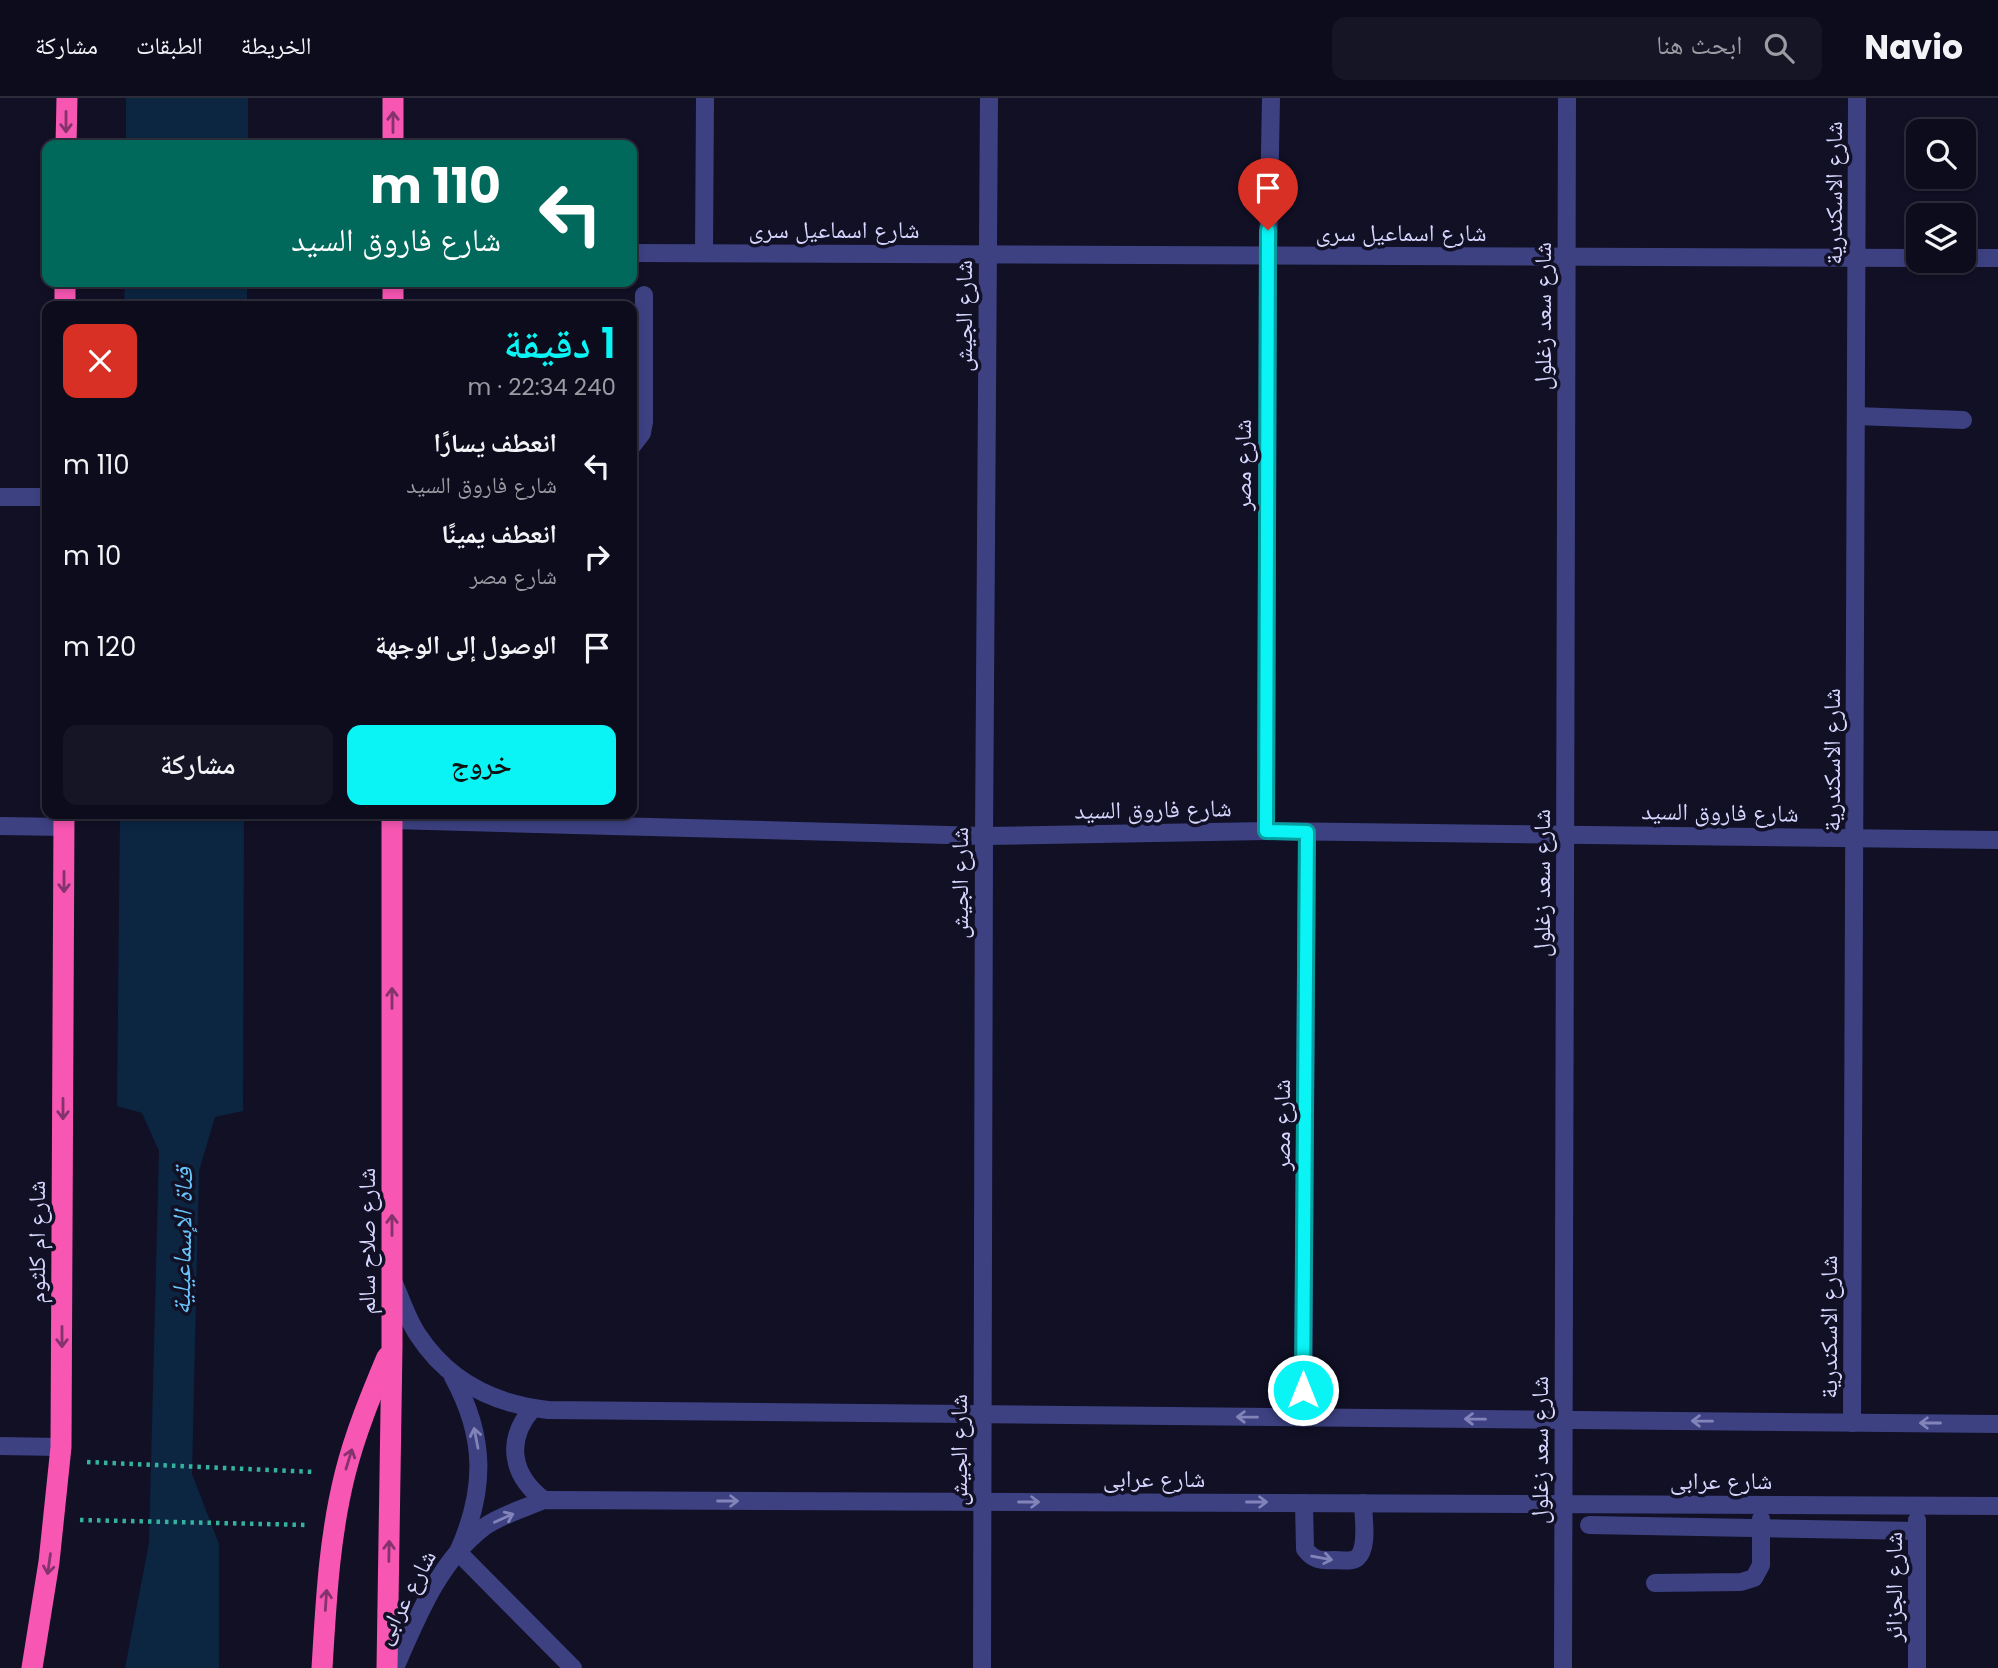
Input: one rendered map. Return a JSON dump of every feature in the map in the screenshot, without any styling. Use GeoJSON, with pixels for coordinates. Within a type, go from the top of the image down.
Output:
{"type":"FeatureCollection","features":[{"type":"Feature","properties":{"kind":"highway"},"geometry":{"type":"LineString","coordinates":[[66,98],[66,140]]}},
{"type":"Feature","properties":{"kind":"highway"},"geometry":{"type":"LineString","coordinates":[[393,98],[393,140]]}},
{"type":"Feature","properties":{"kind":"highway","name":"شارع صلاح سالم"},"geometry":{"type":"LineString","coordinates":[[387,1668],[392,1346],[392,819]]}},
{"type":"Feature","properties":{"kind":"highway","name":"شارع ام كلثوم"},"geometry":{"type":"LineString","coordinates":[[32,1668],[49,1562],[61,1447],[64,821]]}},
{"type":"Feature","properties":{"kind":"highway"},"geometry":{"type":"LineString","coordinates":[[322,1668],[334,1525],[345,1473],[365,1409],[392,1346]]}},
{"type":"Feature","properties":{"kind":"street"},"geometry":{"type":"LineString","coordinates":[[704,253],[705,98]]}},
{"type":"Feature","properties":{"kind":"street","name":"شارع الجيش"},"geometry":{"type":"LineString","coordinates":[[982,1668],[989,98]]}},
{"type":"Feature","properties":{"kind":"street","name":"شارع مصر"},"geometry":{"type":"LineString","coordinates":[[1266,831],[1271,98]]}},
{"type":"Feature","properties":{"kind":"street","name":"شارع سعد زغلول"},"geometry":{"type":"LineString","coordinates":[[1563,1668],[1567,98]]}},
{"type":"Feature","properties":{"kind":"street","name":"شارع الاسكندرية"},"geometry":{"type":"LineString","coordinates":[[1852,1423],[1857,98]]}},
{"type":"Feature","properties":{"kind":"street","name":"شارع اسماعيل سرى"},"geometry":{"type":"LineString","coordinates":[[637,253],[1906,258]]}},
{"type":"Feature","properties":{"kind":"street"},"geometry":{"type":"LineString","coordinates":[[1976,258],[1998,258]]}},
{"type":"Feature","properties":{"kind":"street"},"geometry":{"type":"LineString","coordinates":[[637,440],[642,433],[644,422],[644,295]]}},
{"type":"Feature","properties":{"kind":"street"},"geometry":{"type":"LineString","coordinates":[[1856,416],[1963,420]]}},
{"type":"Feature","properties":{"kind":"street"},"geometry":{"type":"LineString","coordinates":[[0,497],[42,497]]}},
{"type":"Feature","properties":{"kind":"street","name":"شارع فاروق السيد"},"geometry":{"type":"LineString","coordinates":[[454,819],[984,836],[1266,831],[1998,841]]}},
{"type":"Feature","properties":{"kind":"street"},"geometry":{"type":"LineString","coordinates":[[0,826],[64,821]]}},
{"type":"Feature","properties":{"kind":"street","name":"شارع مصر"},"geometry":{"type":"LineString","coordinates":[[1303,1418],[1307,832]]}},
{"type":"Feature","properties":{"kind":"street"},"geometry":{"type":"LineString","coordinates":[[392,1277],[417,1333],[449,1371],[463,1395],[472,1420],[478,1446],[477,1501],[470,1527],[458,1552],[573,1668]]}},
{"type":"Feature","properties":{"kind":"street"},"geometry":{"type":"LineString","coordinates":[[449,1371],[478,1392],[518,1406],[533,1408],[1998,1424]]}},
{"type":"Feature","properties":{"kind":"street"},"geometry":{"type":"LineString","coordinates":[[533,1408],[518,1431],[515,1458],[520,1475],[530,1490],[544,1500]]}},
{"type":"Feature","properties":{"kind":"street"},"geometry":{"type":"LineString","coordinates":[[0,1446],[61,1447]]}},
{"type":"Feature","properties":{"kind":"street","name":"شارع عرابى"},"geometry":{"type":"LineString","coordinates":[[395,1668],[437,1581],[458,1552],[486,1526],[544,1500],[1998,1506]]}},
{"type":"Feature","properties":{"kind":"street"},"geometry":{"type":"LineString","coordinates":[[1304,1503],[1305,1549],[1321,1561],[1353,1560],[1358,1557],[1363,1546],[1363,1503]]}},
{"type":"Feature","properties":{"kind":"street"},"geometry":{"type":"LineString","coordinates":[[1655,1583],[1748,1581],[1754,1577],[1760,1565],[1761,1505]]}},
{"type":"Feature","properties":{"kind":"street","name":"شارع الجزائر"},"geometry":{"type":"LineString","coordinates":[[1917,1506],[1917,1668]]}},
{"type":"Feature","properties":{"kind":"street"},"geometry":{"type":"LineString","coordinates":[[1590,1525],[1917,1531]]}},
{"type":"Feature","properties":{"kind":"path"},"geometry":{"type":"LineString","coordinates":[[117,1462],[345,1473]]}},
{"type":"Feature","properties":{"kind":"path"},"geometry":{"type":"LineString","coordinates":[[113,1520],[334,1525]]}},
{"type":"Feature","properties":{"kind":"water"},"geometry":{"type":"Polygon","coordinates":[[[126,98],[248,98],[248,140],[126,140],[126,98]]]}},
{"type":"Feature","properties":{"kind":"water"},"geometry":{"type":"Polygon","coordinates":[[[125,287],[247,287],[247,301],[124,301],[125,287]]]}},
{"type":"Feature","properties":{"kind":"water","name":"قناة الإسماعيلية"},"geometry":{"type":"Polygon","coordinates":[[[120,819],[244,819],[243,1111],[215,1117],[199,1171],[192,1474],[219,1544],[219,1668],[125,1668],[149,1543],[159,1151],[142,1113],[117,1106],[120,819]]]}},
{"type":"Feature","properties":{"kind":"route"},"geometry":{"type":"LineString","coordinates":[[1268,230],[1266,831],[1307,832],[1303,1390]]}}]}
